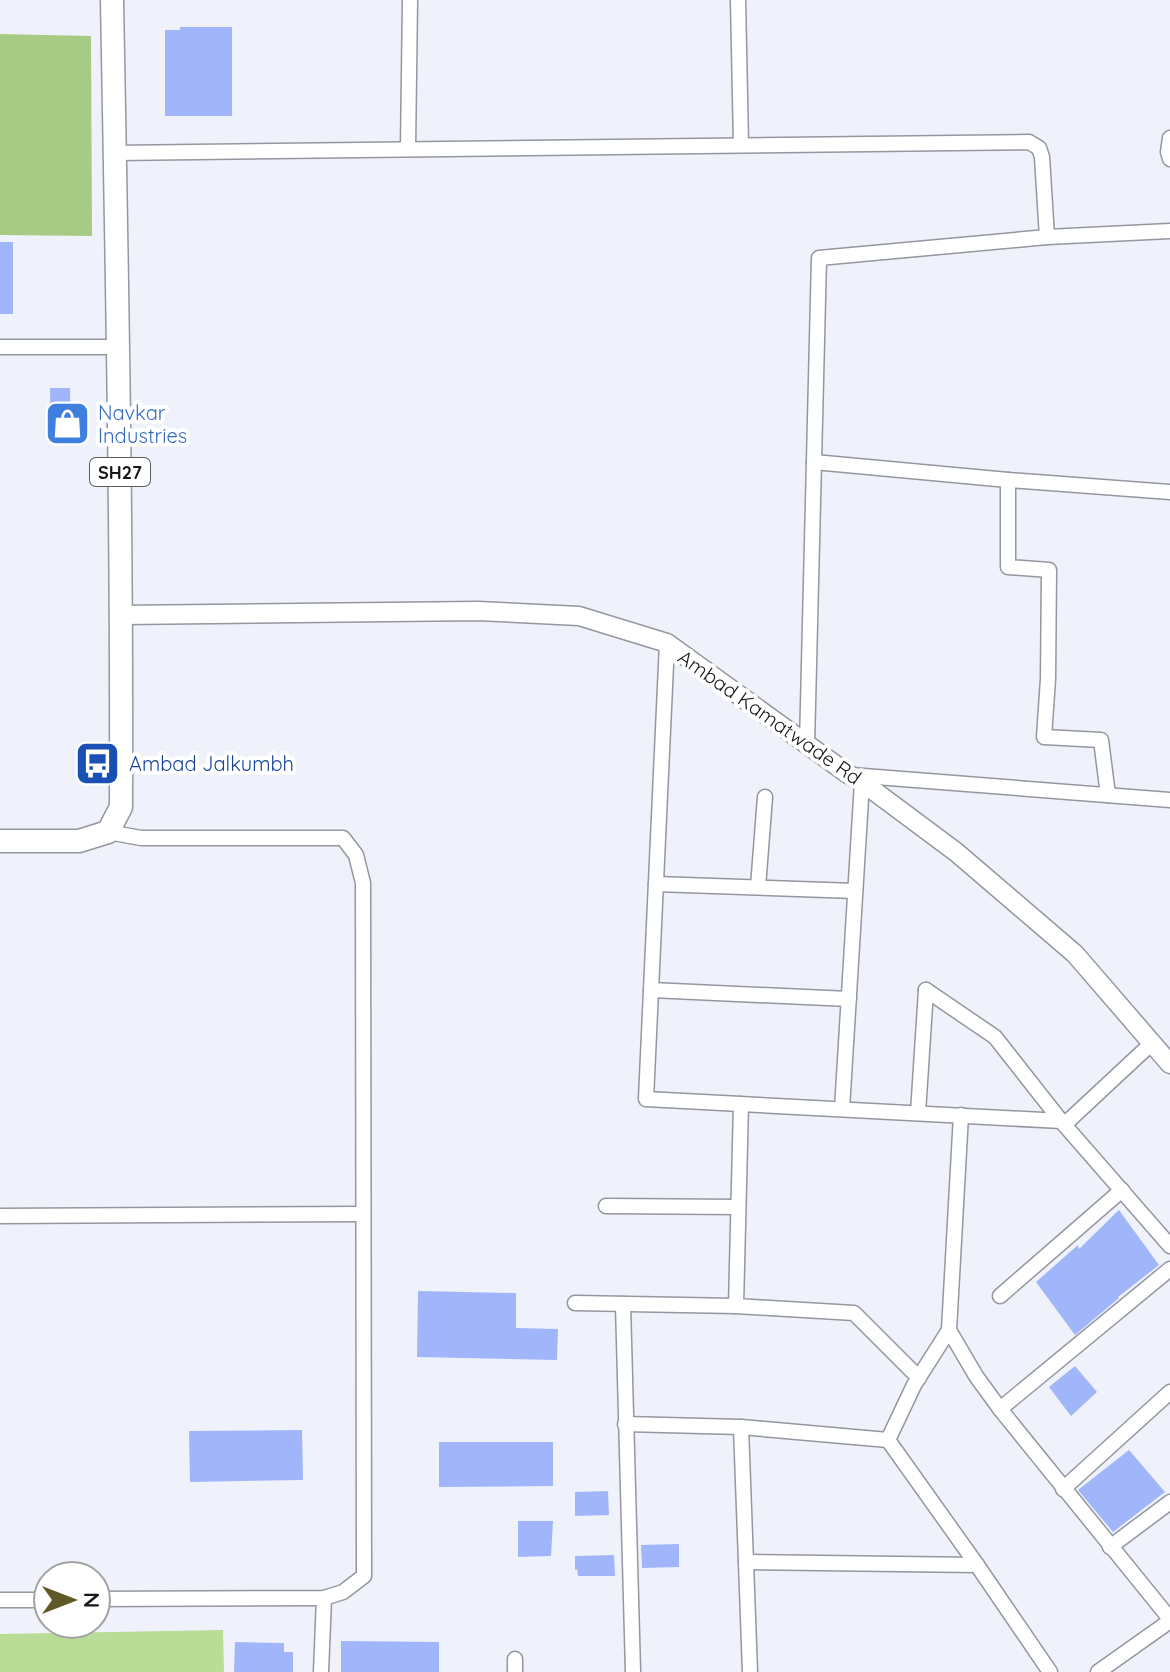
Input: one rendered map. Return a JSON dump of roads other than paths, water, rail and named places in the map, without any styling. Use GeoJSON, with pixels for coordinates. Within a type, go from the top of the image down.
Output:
{"type":"FeatureCollection","features":[{"type":"Feature","properties":{"kind":"main road","name":"SH27"},"geometry":{"type":"LineString","coordinates":[[108,832],[121,807],[122,615],[112,0]]}},
{"type":"Feature","properties":{"kind":"main road"},"geometry":{"type":"LineString","coordinates":[[0,841],[79,841],[108,832]]}},
{"type":"Feature","properties":{"kind":"street"},"geometry":{"type":"LineString","coordinates":[[408,148],[410,0]]}},
{"type":"Feature","properties":{"kind":"street"},"geometry":{"type":"LineString","coordinates":[[738,0],[741,144]]}},
{"type":"Feature","properties":{"kind":"street"},"geometry":{"type":"LineString","coordinates":[[1170,138],[1170,159]]}},
{"type":"Feature","properties":{"kind":"street"},"geometry":{"type":"LineString","coordinates":[[115,153],[1029,142],[1039,148],[1042,157],[1047,237]]}},
{"type":"Feature","properties":{"kind":"street"},"geometry":{"type":"LineString","coordinates":[[807,745],[819,258],[1047,237],[1170,231]]}},
{"type":"Feature","properties":{"kind":"street"},"geometry":{"type":"LineString","coordinates":[[0,347],[119,347]]}},
{"type":"Feature","properties":{"kind":"street"},"geometry":{"type":"LineString","coordinates":[[814,462],[1170,492]]}},
{"type":"Feature","properties":{"kind":"street"},"geometry":{"type":"LineString","coordinates":[[1008,480],[1008,567],[1049,570],[1044,737],[1101,740],[1108,795]]}},
{"type":"Feature","properties":{"kind":"street","name":"Ambad Kamatwade Rd"},"geometry":{"type":"LineString","coordinates":[[122,615],[462,611],[550,614],[579,616],[667,643],[956,852],[1075,954],[1170,1064]]}},
{"type":"Feature","properties":{"kind":"street"},"geometry":{"type":"LineString","coordinates":[[667,643],[646,1099],[1063,1122],[1152,1043]]}},
{"type":"Feature","properties":{"kind":"street"},"geometry":{"type":"LineString","coordinates":[[842,1109],[855,891],[855,778],[1170,800]]}},
{"type":"Feature","properties":{"kind":"street"},"geometry":{"type":"LineString","coordinates":[[758,887],[765,797]]}},
{"type":"Feature","properties":{"kind":"street"},"geometry":{"type":"LineString","coordinates":[[108,832],[141,838],[343,838],[356,855],[363,883],[364,1576],[343,1592],[324,1598],[112,1599]]}},
{"type":"Feature","properties":{"kind":"street"},"geometry":{"type":"LineString","coordinates":[[656,884],[855,891]]}},
{"type":"Feature","properties":{"kind":"street"},"geometry":{"type":"LineString","coordinates":[[651,990],[849,999]]}},
{"type":"Feature","properties":{"kind":"street"},"geometry":{"type":"LineString","coordinates":[[918,1113],[926,990],[995,1037],[1063,1122],[1170,1246]]}},
{"type":"Feature","properties":{"kind":"street"},"geometry":{"type":"LineString","coordinates":[[736,1306],[741,1104]]}},
{"type":"Feature","properties":{"kind":"street"},"geometry":{"type":"LineString","coordinates":[[888,1440],[919,1378],[949,1330],[961,1115]]}},
{"type":"Feature","properties":{"kind":"street"},"geometry":{"type":"LineString","coordinates":[[1000,1296],[1122,1190]]}},
{"type":"Feature","properties":{"kind":"street"},"geometry":{"type":"LineString","coordinates":[[606,1206],[738,1207]]}},
{"type":"Feature","properties":{"kind":"street"},"geometry":{"type":"LineString","coordinates":[[0,1216],[363,1214]]}},
{"type":"Feature","properties":{"kind":"street"},"geometry":{"type":"LineString","coordinates":[[1000,1409],[1170,1269]]}},
{"type":"Feature","properties":{"kind":"street"},"geometry":{"type":"LineString","coordinates":[[575,1303],[736,1306],[854,1313],[919,1378]]}},
{"type":"Feature","properties":{"kind":"street"},"geometry":{"type":"LineString","coordinates":[[623,1304],[633,1672]]}},
{"type":"Feature","properties":{"kind":"street"},"geometry":{"type":"LineString","coordinates":[[949,1330],[1000,1409],[1170,1620],[1098,1672]]}},
{"type":"Feature","properties":{"kind":"street"},"geometry":{"type":"LineString","coordinates":[[1063,1489],[1170,1392]]}},
{"type":"Feature","properties":{"kind":"street"},"geometry":{"type":"LineString","coordinates":[[625,1424],[741,1427],[888,1440],[1050,1672]]}},
{"type":"Feature","properties":{"kind":"street"},"geometry":{"type":"LineString","coordinates":[[741,1427],[750,1672]]}},
{"type":"Feature","properties":{"kind":"street"},"geometry":{"type":"LineString","coordinates":[[1110,1547],[1170,1502]]}},
{"type":"Feature","properties":{"kind":"street"},"geometry":{"type":"LineString","coordinates":[[746,1562],[977,1565]]}},
{"type":"Feature","properties":{"kind":"street"},"geometry":{"type":"LineString","coordinates":[[321,1672],[324,1598]]}},
{"type":"Feature","properties":{"kind":"street"},"geometry":{"type":"LineString","coordinates":[[0,1600],[32,1600]]}},
{"type":"Feature","properties":{"kind":"place","name":"Navkar Industries"},"geometry":{"type":"Point","coordinates":[67,423]}},
{"type":"Feature","properties":{"kind":"place","name":"Ambad Jalkumbh"},"geometry":{"type":"Point","coordinates":[98,763]}}]}
